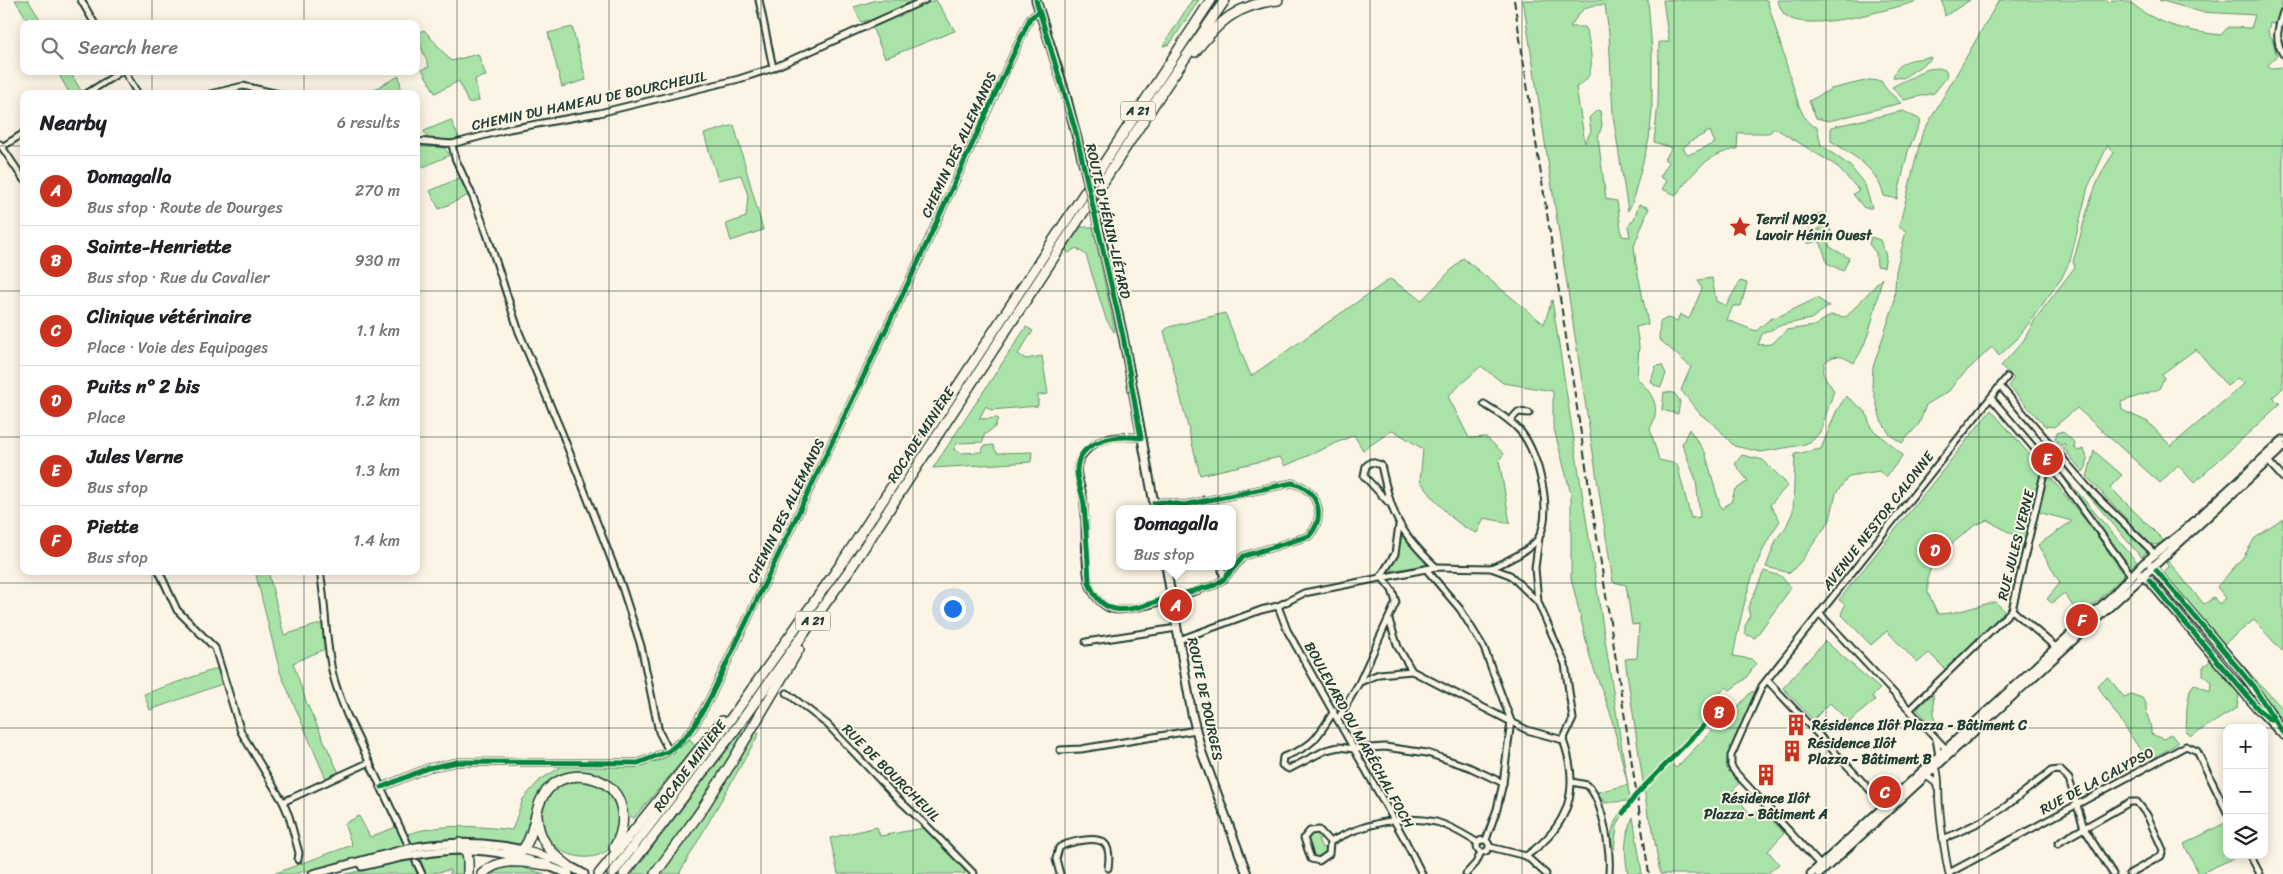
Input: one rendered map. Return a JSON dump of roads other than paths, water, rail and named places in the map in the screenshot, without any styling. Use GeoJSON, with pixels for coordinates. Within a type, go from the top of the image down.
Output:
{"type":"FeatureCollection","features":[{"type":"Feature","properties":{"kind":"highway"},"geometry":{"type":"LineString","coordinates":[[1180,46],[1205,0]]}},
{"type":"Feature","properties":{"kind":"highway","name":"ROCADE MINIÈRE"},"geometry":{"type":"LineString","coordinates":[[612,874],[775,658],[841,564],[1211,0]]}},
{"type":"Feature","properties":{"kind":"highway","name":"ROCADE MINIÈRE"},"geometry":{"type":"LineString","coordinates":[[624,874],[735,730],[850,568],[1166,86],[1225,0]]}},
{"type":"Feature","properties":{"kind":"highway"},"geometry":{"type":"LineString","coordinates":[[1166,86],[1177,78],[1204,40],[1225,19],[1246,6],[1278,0]]}},
{"type":"Feature","properties":{"kind":"highway"},"geometry":{"type":"LineString","coordinates":[[655,874],[701,811],[850,568]]}},
{"type":"Feature","properties":{"kind":"highway"},"geometry":{"type":"LineString","coordinates":[[601,871],[765,666],[775,658]]}},
{"type":"Feature","properties":{"kind":"highway"},"geometry":{"type":"LineString","coordinates":[[506,852],[516,853],[522,850],[529,839],[537,809],[548,789],[566,778],[582,776],[607,784],[622,805],[624,825],[617,844],[601,871]]}},
{"type":"Feature","properties":{"kind":"highway"},"geometry":{"type":"LineString","coordinates":[[537,809],[539,830],[546,848],[570,870]]}},
{"type":"Feature","properties":{"kind":"highway"},"geometry":{"type":"LineString","coordinates":[[463,846],[468,874]]}},
{"type":"Feature","properties":{"kind":"highway"},"geometry":{"type":"LineString","coordinates":[[482,874],[493,866],[506,861],[547,865]]}},
{"type":"Feature","properties":{"kind":"main road","name":"ROUTE D'HÉNIN-LIÉTARD"},"geometry":{"type":"LineString","coordinates":[[1036,0],[1066,95],[1099,228],[1123,336],[1155,505]]}},
{"type":"Feature","properties":{"kind":"main road"},"geometry":{"type":"LineString","coordinates":[[1811,874],[1821,870],[2058,650],[2110,598],[2137,576],[2266,459],[2283,440]]}},
{"type":"Feature","properties":{"kind":"main road"},"geometry":{"type":"LineString","coordinates":[[1923,775],[1946,749],[2058,650],[2108,609],[2137,576],[2185,530],[2266,459],[2283,447]]}},
{"type":"Feature","properties":{"kind":"main road"},"geometry":{"type":"LineString","coordinates":[[2151,562],[2253,686],[2283,734]]}},
{"type":"Feature","properties":{"kind":"main road","name":"ROUTE DE DOURGES"},"geometry":{"type":"LineString","coordinates":[[1167,570],[1196,730],[1209,775],[1248,874]]}},
{"type":"Feature","properties":{"kind":"main road"},"geometry":{"type":"LineString","coordinates":[[2137,576],[2283,734]]}},
{"type":"Feature","properties":{"kind":"main road"},"geometry":{"type":"LineString","coordinates":[[313,874],[419,850],[492,845],[522,850],[570,870]]}},
{"type":"Feature","properties":{"kind":"main road"},"geometry":{"type":"LineString","coordinates":[[463,846],[506,852],[547,865],[582,873]]}},
{"type":"Feature","properties":{"kind":"main road"},"geometry":{"type":"LineString","coordinates":[[330,874],[400,854]]}},
{"type":"Feature","properties":{"kind":"street"},"geometry":{"type":"LineString","coordinates":[[81,0],[93,20]]}},
{"type":"Feature","properties":{"kind":"street"},"geometry":{"type":"LineString","coordinates":[[759,0],[773,68]]}},
{"type":"Feature","properties":{"kind":"street","name":"CHEMIN DU HAMEAU DE BOURCHEUIL"},"geometry":{"type":"LineString","coordinates":[[420,141],[452,144],[509,129],[599,113],[739,79],[773,68],[925,0]]}},
{"type":"Feature","properties":{"kind":"street","name":"CHEMIN DES ALLEMANDS"},"geometry":{"type":"LineString","coordinates":[[382,787],[428,768],[458,762],[638,762],[668,751],[692,728],[710,698],[920,258],[1030,18],[1039,12]]}},
{"type":"Feature","properties":{"kind":"street"},"geometry":{"type":"LineString","coordinates":[[2283,12],[2277,43],[2283,54]]}},
{"type":"Feature","properties":{"kind":"street"},"geometry":{"type":"LineString","coordinates":[[92,90],[117,75]]}},
{"type":"Feature","properties":{"kind":"street"},"geometry":{"type":"LineString","coordinates":[[126,75],[135,90]]}},
{"type":"Feature","properties":{"kind":"street"},"geometry":{"type":"LineString","coordinates":[[226,90],[243,86],[261,90]]}},
{"type":"Feature","properties":{"kind":"street"},"geometry":{"type":"LineString","coordinates":[[20,135],[1,145],[20,174]]}},
{"type":"Feature","properties":{"kind":"street"},"geometry":{"type":"LineString","coordinates":[[452,144],[455,158],[487,234],[519,332],[562,433],[622,587],[641,646],[659,732],[668,751]]}},
{"type":"Feature","properties":{"kind":"street","name":"AVENUE NESTOR CALONNE"},"geometry":{"type":"LineString","coordinates":[[1821,870],[1735,772],[1731,766],[1732,756],[1762,686],[2007,377]]}},
{"type":"Feature","properties":{"kind":"street"},"geometry":{"type":"LineString","coordinates":[[2000,386],[2151,562]]}},
{"type":"Feature","properties":{"kind":"street"},"geometry":{"type":"LineString","coordinates":[[1991,398],[2051,467],[2137,576]]}},
{"type":"Feature","properties":{"kind":"street"},"geometry":{"type":"LineString","coordinates":[[1484,404],[1510,421],[1529,444],[1538,462],[1545,505],[1534,568],[1538,602],[1565,664],[1573,719],[1563,740],[1572,782],[1568,804],[1557,826],[1542,845],[1526,856]]}},
{"type":"Feature","properties":{"kind":"street"},"geometry":{"type":"LineString","coordinates":[[1510,421],[1518,412],[1529,413]]}},
{"type":"Feature","properties":{"kind":"street"},"geometry":{"type":"LineString","coordinates":[[1142,438],[1115,437],[1105,440],[1089,449],[1079,462],[1077,470],[1084,503],[1089,583],[1097,599],[1112,609],[1132,609],[1215,585],[1224,579],[1232,570]]}},
{"type":"Feature","properties":{"kind":"street"},"geometry":{"type":"LineString","coordinates":[[2266,459],[2283,478]]}},
{"type":"Feature","properties":{"kind":"street"},"geometry":{"type":"LineString","coordinates":[[1389,503],[1364,476],[1366,466],[1371,462],[1381,465],[1389,503],[1398,525],[1414,547],[1436,567]]}},
{"type":"Feature","properties":{"kind":"street","name":"RUE JULES VERNE"},"geometry":{"type":"LineString","coordinates":[[1910,709],[2012,610],[2043,478],[2051,467]]}},
{"type":"Feature","properties":{"kind":"street"},"geometry":{"type":"LineString","coordinates":[[1157,505],[1164,502],[1184,505],[1292,483],[1301,485],[1311,492],[1317,504],[1320,519],[1316,529],[1309,536],[1244,556],[1236,565]]}},
{"type":"Feature","properties":{"kind":"street"},"geometry":{"type":"LineString","coordinates":[[1204,500],[1205,505]]}},
{"type":"Feature","properties":{"kind":"street"},"geometry":{"type":"LineString","coordinates":[[1381,576],[1394,554],[1398,525]]}},
{"type":"Feature","properties":{"kind":"street"},"geometry":{"type":"LineString","coordinates":[[1491,568],[1516,557],[1539,538]]}},
{"type":"Feature","properties":{"kind":"street"},"geometry":{"type":"LineString","coordinates":[[1179,640],[1261,610],[1278,606],[1304,593],[1381,576],[1436,567],[1491,568],[1510,575],[1538,602]]}},
{"type":"Feature","properties":{"kind":"street"},"geometry":{"type":"LineString","coordinates":[[1426,569],[1460,609],[1484,648],[1511,721],[1503,783],[1497,809],[1486,840],[1490,847],[1526,856],[1546,874]]}},
{"type":"Feature","properties":{"kind":"street"},"geometry":{"type":"LineString","coordinates":[[1221,570],[1224,579]]}},
{"type":"Feature","properties":{"kind":"street"},"geometry":{"type":"LineString","coordinates":[[161,575],[177,610],[214,648],[241,732],[284,802],[299,853],[298,860]]}},
{"type":"Feature","properties":{"kind":"street"},"geometry":{"type":"LineString","coordinates":[[320,575],[333,675],[346,715],[422,874]]}},
{"type":"Feature","properties":{"kind":"street"},"geometry":{"type":"LineString","coordinates":[[1338,719],[1359,683],[1396,602],[1392,590],[1381,576]]}},
{"type":"Feature","properties":{"kind":"street","name":"BOULEVARD DU MARÉCHAL FOCH"},"geometry":{"type":"LineString","coordinates":[[1278,606],[1287,630],[1334,711],[1422,874]]}},
{"type":"Feature","properties":{"kind":"street"},"geometry":{"type":"LineString","coordinates":[[2012,610],[2058,650]]}},
{"type":"Feature","properties":{"kind":"street"},"geometry":{"type":"LineString","coordinates":[[1820,613],[1946,749],[1947,754],[1934,766]]}},
{"type":"Feature","properties":{"kind":"street"},"geometry":{"type":"LineString","coordinates":[[1389,620],[1398,646],[1412,671]]}},
{"type":"Feature","properties":{"kind":"street"},"geometry":{"type":"LineString","coordinates":[[1086,642],[1176,628]]}},
{"type":"Feature","properties":{"kind":"street"},"geometry":{"type":"LineString","coordinates":[[1359,683],[1379,674],[1412,671],[1527,730],[1563,740]]}},
{"type":"Feature","properties":{"kind":"street"},"geometry":{"type":"LineString","coordinates":[[1767,680],[1887,808]]}},
{"type":"Feature","properties":{"kind":"street","name":"RUE DE BOURCHEUIL"},"geometry":{"type":"LineString","coordinates":[[787,693],[828,725],[896,797],[974,874]]}},
{"type":"Feature","properties":{"kind":"street"},"geometry":{"type":"LineString","coordinates":[[1334,711],[1317,739],[1301,751],[1283,757],[1282,765],[1289,769],[1326,750],[1339,747],[1354,749],[1385,747],[1427,752],[1470,767],[1503,783]]}},
{"type":"Feature","properties":{"kind":"street"},"geometry":{"type":"LineString","coordinates":[[1060,750],[1081,749],[1196,730]]}},
{"type":"Feature","properties":{"kind":"street"},"geometry":{"type":"LineString","coordinates":[[1934,766],[1940,759],[1936,738]]}},
{"type":"Feature","properties":{"kind":"street","name":"RUE DE LA CALYPSO"},"geometry":{"type":"LineString","coordinates":[[1949,874],[2186,746],[2197,751],[2223,804]]}},
{"type":"Feature","properties":{"kind":"street"},"geometry":{"type":"LineString","coordinates":[[284,802],[370,762]]}},
{"type":"Feature","properties":{"kind":"street"},"geometry":{"type":"LineString","coordinates":[[1934,766],[1939,775],[1938,790]]}},
{"type":"Feature","properties":{"kind":"street"},"geometry":{"type":"LineString","coordinates":[[1944,839],[1982,821],[2005,806],[2051,770],[2063,772],[2070,779],[2084,828],[2114,874]]}},
{"type":"Feature","properties":{"kind":"street"},"geometry":{"type":"LineString","coordinates":[[1923,775],[1936,783],[1938,790],[1949,874]]}},
{"type":"Feature","properties":{"kind":"street"},"geometry":{"type":"LineString","coordinates":[[1572,782],[1586,785],[1596,799],[1605,834],[1609,874]]}},
{"type":"Feature","properties":{"kind":"street"},"geometry":{"type":"LineString","coordinates":[[2058,844],[2130,802],[2137,802],[2147,815],[2163,850],[2161,856],[2129,874]]}},
{"type":"Feature","properties":{"kind":"street"},"geometry":{"type":"LineString","coordinates":[[1330,842],[1343,835],[1404,819],[1436,822],[1464,834],[1478,843]]}},
{"type":"Feature","properties":{"kind":"street"},"geometry":{"type":"LineString","coordinates":[[1310,830],[1319,830],[1330,842],[1329,854],[1319,861],[1311,858],[1304,838],[1310,830]]}},
{"type":"Feature","properties":{"kind":"street"},"geometry":{"type":"LineString","coordinates":[[1060,874],[1056,859],[1059,848],[1065,844],[1092,838],[1102,840],[1106,846],[1109,857],[1108,868]]}},
{"type":"Feature","properties":{"kind":"street"},"geometry":{"type":"LineString","coordinates":[[1478,843],[1480,840],[1486,840]]}},
{"type":"Feature","properties":{"kind":"street"},"geometry":{"type":"LineString","coordinates":[[1478,843],[1477,847],[1481,852]]}},
{"type":"Feature","properties":{"kind":"street"},"geometry":{"type":"LineString","coordinates":[[1481,852],[1486,852],[1490,847]]}},
{"type":"Feature","properties":{"kind":"street"},"geometry":{"type":"LineString","coordinates":[[1466,874],[1476,864],[1481,852]]}},
{"type":"Feature","properties":{"kind":"street"},"geometry":{"type":"LineString","coordinates":[[2252,859],[2260,874]]}},
{"type":"Feature","properties":{"kind":"railway"},"geometry":{"type":"LineString","coordinates":[[1514,0],[1649,874]]}},
{"type":"Feature","properties":{"kind":"place","name":"Terril №92, Lavoir Hénin Ouest"},"geometry":{"type":"Point","coordinates":[1740,227]}},
{"type":"Feature","properties":{"kind":"place","name":"Jules Verne"},"geometry":{"type":"Point","coordinates":[2047,459]}},
{"type":"Feature","properties":{"kind":"place","name":"Puits n° 2 bis"},"geometry":{"type":"Point","coordinates":[1935,550]}},
{"type":"Feature","properties":{"kind":"place","name":"Domagalla"},"geometry":{"type":"Point","coordinates":[1176,605]}},
{"type":"Feature","properties":{"kind":"place","name":"Piette"},"geometry":{"type":"Point","coordinates":[2082,620]}},
{"type":"Feature","properties":{"kind":"place","name":"Sainte-Henriette"},"geometry":{"type":"Point","coordinates":[1719,712]}},
{"type":"Feature","properties":{"kind":"place","name":"Résidence Ilôt Plazza - Bâtiment C"},"geometry":{"type":"Point","coordinates":[1796,725]}},
{"type":"Feature","properties":{"kind":"place","name":"Résidence Ilôt Plazza - Bâtiment B"},"geometry":{"type":"Point","coordinates":[1792,751]}},
{"type":"Feature","properties":{"kind":"place","name":"Résidence Ilôt Plazza - Bâtiment A"},"geometry":{"type":"Point","coordinates":[1766,775]}},
{"type":"Feature","properties":{"kind":"place","name":"Clinique vétérinaire"},"geometry":{"type":"Point","coordinates":[1885,792]}}]}
